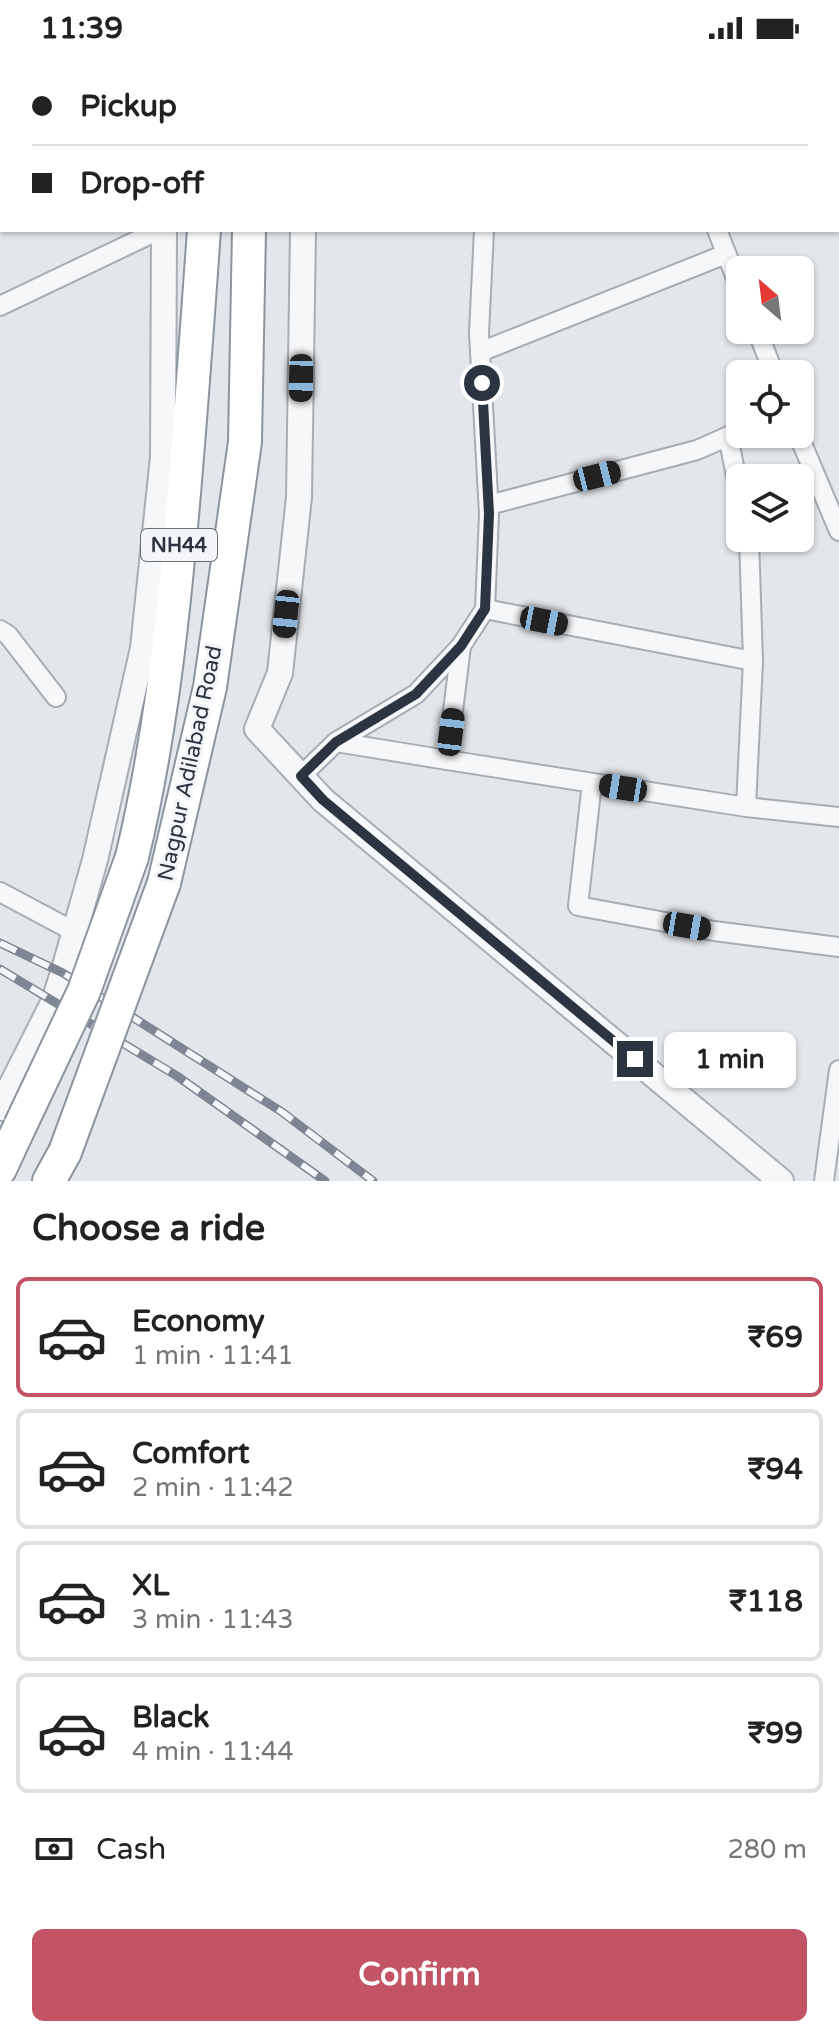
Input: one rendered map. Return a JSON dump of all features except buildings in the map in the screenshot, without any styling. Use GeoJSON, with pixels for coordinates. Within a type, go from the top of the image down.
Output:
{"type":"FeatureCollection","features":[{"type":"Feature","properties":{"kind":"highway","name":"Nagpur Adilabad Road"},"geometry":{"type":"LineString","coordinates":[[0,1169],[10,1117],[84,991],[132,857],[150,783],[174,601],[195,376],[204,232]]}},
{"type":"Feature","properties":{"kind":"highway","name":"Nagpur Adilabad Road"},"geometry":{"type":"LineString","coordinates":[[49,1181],[65,1152],[164,883],[210,687],[245,442],[249,232]]}},
{"type":"Feature","properties":{"kind":"street"},"geometry":{"type":"LineString","coordinates":[[0,306],[158,232]]}},
{"type":"Feature","properties":{"kind":"street"},"geometry":{"type":"LineString","coordinates":[[10,1117],[33,1045],[54,1001],[75,932],[95,860],[143,648],[163,457],[162,232]]}},
{"type":"Feature","properties":{"kind":"street"},"geometry":{"type":"LineString","coordinates":[[303,232],[299,497],[280,673],[257,729],[323,800],[781,1181]]}},
{"type":"Feature","properties":{"kind":"street"},"geometry":{"type":"LineString","coordinates":[[301,776],[336,742],[416,694],[461,646],[485,609],[489,505],[480,352],[484,232]]}},
{"type":"Feature","properties":{"kind":"street"},"geometry":{"type":"LineString","coordinates":[[480,352],[726,254],[718,232]]}},
{"type":"Feature","properties":{"kind":"street"},"geometry":{"type":"LineString","coordinates":[[489,505],[697,450],[726,437]]}},
{"type":"Feature","properties":{"kind":"street"},"geometry":{"type":"LineString","coordinates":[[804,448],[839,531]]}},
{"type":"Feature","properties":{"kind":"street"},"geometry":{"type":"LineString","coordinates":[[746,807],[753,661],[749,552]]}},
{"type":"Feature","properties":{"kind":"street"},"geometry":{"type":"LineString","coordinates":[[485,609],[753,661]]}},
{"type":"Feature","properties":{"kind":"street"},"geometry":{"type":"LineString","coordinates":[[0,630],[8,635],[56,697]]}},
{"type":"Feature","properties":{"kind":"street"},"geometry":{"type":"LineString","coordinates":[[447,760],[461,646]]}},
{"type":"Feature","properties":{"kind":"street"},"geometry":{"type":"LineString","coordinates":[[336,742],[746,807],[839,817]]}},
{"type":"Feature","properties":{"kind":"street"},"geometry":{"type":"LineString","coordinates":[[592,783],[578,906],[714,931],[839,947]]}},
{"type":"Feature","properties":{"kind":"street"},"geometry":{"type":"LineString","coordinates":[[0,892],[75,932]]}},
{"type":"Feature","properties":{"kind":"street"},"geometry":{"type":"LineString","coordinates":[[824,1181],[839,1070]]}},
{"type":"Feature","properties":{"kind":"railway"},"geometry":{"type":"LineString","coordinates":[[0,943],[63,973],[282,1112],[373,1181]]}},
{"type":"Feature","properties":{"kind":"railway"},"geometry":{"type":"LineString","coordinates":[[0,969],[177,1076],[325,1181]]}},
{"type":"Feature","properties":{"kind":"route"},"geometry":{"type":"LineString","coordinates":[[482,383],[489,514],[485,609],[461,646],[416,694],[336,742],[301,776],[323,800],[635,1059]]}}]}
